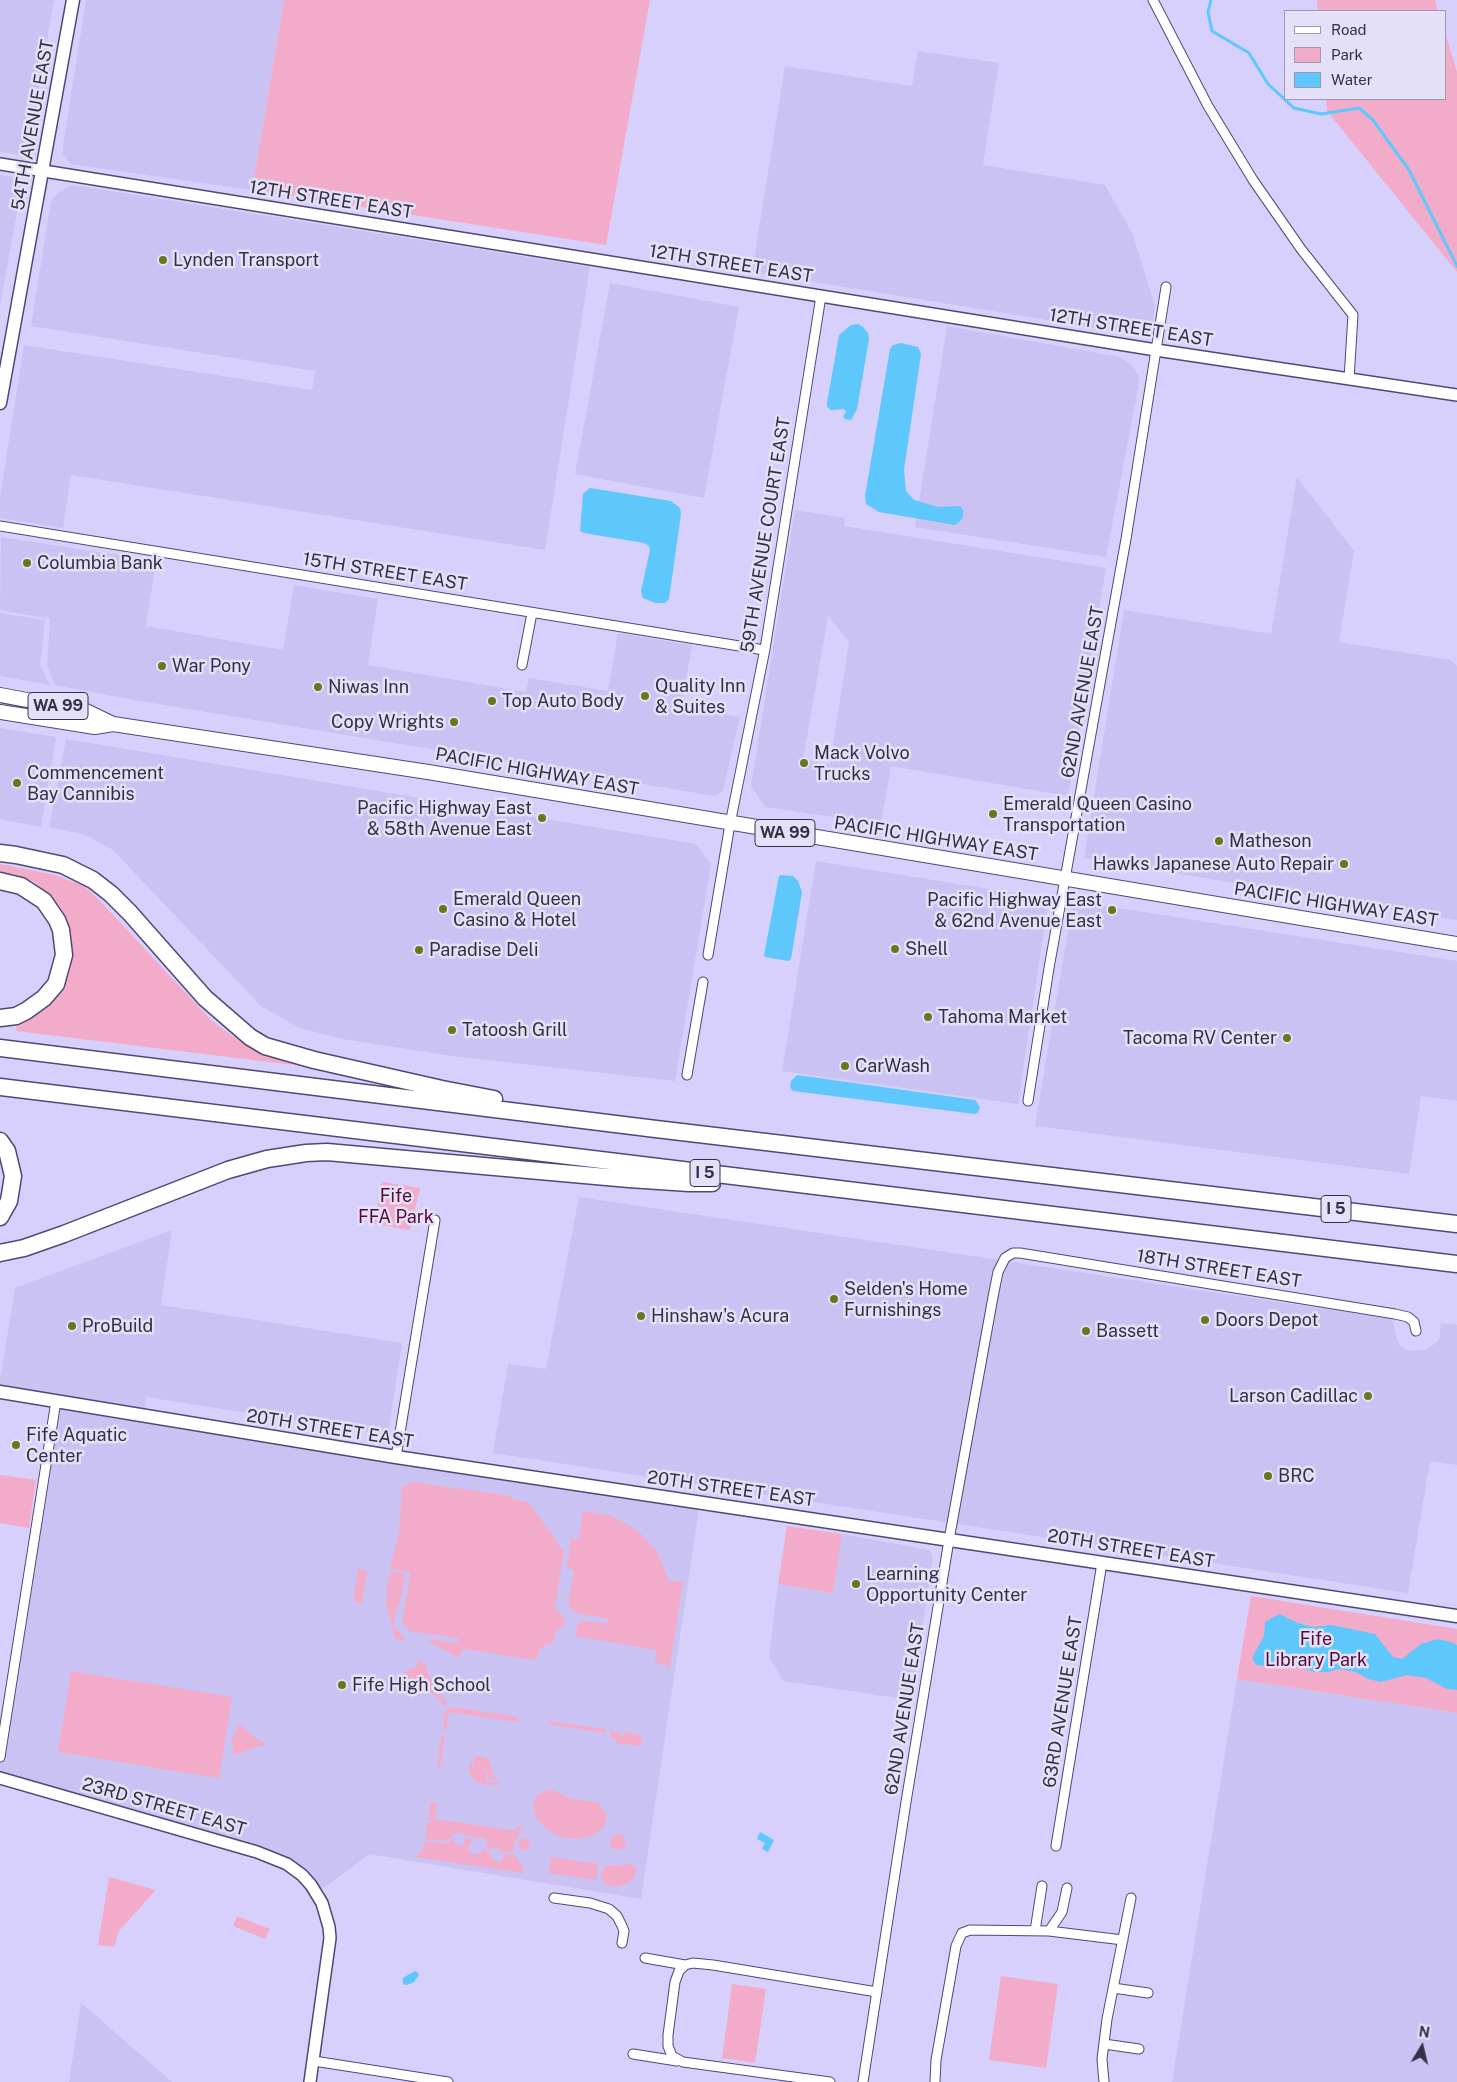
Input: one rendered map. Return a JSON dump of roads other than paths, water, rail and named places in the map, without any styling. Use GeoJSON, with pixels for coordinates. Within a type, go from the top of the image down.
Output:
{"type":"FeatureCollection","features":[{"type":"Feature","properties":{"kind":"highway"},"geometry":{"type":"LineString","coordinates":[[0,853],[26,856],[63,865],[93,880],[112,894],[221,1013],[250,1037],[265,1046],[314,1060],[442,1089],[656,1129]]}},
{"type":"Feature","properties":{"kind":"highway"},"geometry":{"type":"LineString","coordinates":[[0,881],[21,886],[44,901],[55,916],[61,930],[64,955],[56,984],[44,998],[16,1016],[0,1018]]}},
{"type":"Feature","properties":{"kind":"highway","name":"I 5"},"geometry":{"type":"LineString","coordinates":[[0,1048],[656,1129],[1457,1224]]}},
{"type":"Feature","properties":{"kind":"highway","name":"I 5"},"geometry":{"type":"LineString","coordinates":[[0,1087],[1457,1264]]}},
{"type":"Feature","properties":{"kind":"highway"},"geometry":{"type":"LineString","coordinates":[[0,1141],[7,1152],[13,1176],[9,1201],[0,1217]]}},
{"type":"Feature","properties":{"kind":"highway"},"geometry":{"type":"LineString","coordinates":[[0,1253],[24,1248],[64,1234],[228,1170],[267,1159],[306,1152],[326,1152],[680,1183],[770,1181]]}},
{"type":"Feature","properties":{"kind":"main road","name":"54TH AVENUE EAST"},"geometry":{"type":"LineString","coordinates":[[0,403],[73,0]]}},
{"type":"Feature","properties":{"kind":"main road","name":"PACIFIC HIGHWAY EAST"},"geometry":{"type":"LineString","coordinates":[[0,695],[86,711],[113,724],[428,772],[1065,880],[1457,944]]}},
{"type":"Feature","properties":{"kind":"main road","name":"PACIFIC HIGHWAY EAST"},"geometry":{"type":"LineString","coordinates":[[0,712],[95,727],[113,724]]}},
{"type":"Feature","properties":{"kind":"main road"},"geometry":{"type":"LineString","coordinates":[[0,718],[31,717]]}},
{"type":"Feature","properties":{"kind":"main road","name":"20TH STREET EAST"},"geometry":{"type":"LineString","coordinates":[[0,1392],[396,1458],[1457,1616]]}},
{"type":"Feature","properties":{"kind":"street"},"geometry":{"type":"LineString","coordinates":[[1153,0],[1186,67],[1240,159],[1296,242],[1353,315],[1349,379]]}},
{"type":"Feature","properties":{"kind":"street","name":"12TH STREET EAST"},"geometry":{"type":"LineString","coordinates":[[0,164],[1156,350],[1457,395]]}},
{"type":"Feature","properties":{"kind":"street","name":"62ND AVENUE EAST"},"geometry":{"type":"LineString","coordinates":[[1028,1101],[1047,977],[1126,539],[1166,287]]}},
{"type":"Feature","properties":{"kind":"street","name":"59TH AVENUE COURT EAST"},"geometry":{"type":"LineString","coordinates":[[708,955],[730,824],[764,650],[821,296]]}},
{"type":"Feature","properties":{"kind":"street","name":"15TH STREET EAST"},"geometry":{"type":"LineString","coordinates":[[0,526],[764,650]]}},
{"type":"Feature","properties":{"kind":"street"},"geometry":{"type":"LineString","coordinates":[[522,665],[532,613]]}},
{"type":"Feature","properties":{"kind":"street"},"geometry":{"type":"LineString","coordinates":[[687,1075],[703,982]]}},
{"type":"Feature","properties":{"kind":"street"},"geometry":{"type":"LineString","coordinates":[[396,1458],[435,1220]]}},
{"type":"Feature","properties":{"kind":"street","name":"18TH STREET EAST"},"geometry":{"type":"LineString","coordinates":[[1008,1255],[1020,1253],[1396,1314],[1408,1317],[1414,1322],[1416,1332]]}},
{"type":"Feature","properties":{"kind":"street","name":"62ND AVENUE EAST"},"geometry":{"type":"LineString","coordinates":[[863,2082],[949,1540],[996,1280],[1001,1266],[1008,1255]]}},
{"type":"Feature","properties":{"kind":"street"},"geometry":{"type":"LineString","coordinates":[[0,1757],[56,1401]]}},
{"type":"Feature","properties":{"kind":"street","name":"63RD AVENUE EAST"},"geometry":{"type":"LineString","coordinates":[[1056,1846],[1102,1563]]}},
{"type":"Feature","properties":{"kind":"street","name":"23RD STREET EAST"},"geometry":{"type":"LineString","coordinates":[[0,1778],[257,1852],[287,1864],[302,1875],[311,1885],[324,1909],[330,1938],[310,2082]]}},
{"type":"Feature","properties":{"kind":"street"},"geometry":{"type":"LineString","coordinates":[[1034,1931],[1042,1886]]}},
{"type":"Feature","properties":{"kind":"street"},"geometry":{"type":"LineString","coordinates":[[1049,1931],[1062,1912],[1066,1888]]}},
{"type":"Feature","properties":{"kind":"street"},"geometry":{"type":"LineString","coordinates":[[554,1898],[595,1904],[611,1911],[619,1918],[623,1929],[622,1943]]}},
{"type":"Feature","properties":{"kind":"street"},"geometry":{"type":"LineString","coordinates":[[1103,2082],[1102,2059],[1104,2044],[1131,1898]]}},
{"type":"Feature","properties":{"kind":"street"},"geometry":{"type":"LineString","coordinates":[[935,2082],[936,2060],[959,1937],[970,1930],[1049,1931],[1123,1940]]}},
{"type":"Feature","properties":{"kind":"street"},"geometry":{"type":"LineString","coordinates":[[644,1958],[685,1964],[713,1965],[877,1992]]}},
{"type":"Feature","properties":{"kind":"street"},"geometry":{"type":"LineString","coordinates":[[682,2062],[670,2053],[667,2040],[675,1982],[679,1971],[685,1964]]}},
{"type":"Feature","properties":{"kind":"street"},"geometry":{"type":"LineString","coordinates":[[1113,1988],[1148,1993]]}},
{"type":"Feature","properties":{"kind":"street"},"geometry":{"type":"LineString","coordinates":[[1104,2044],[1139,2049]]}},
{"type":"Feature","properties":{"kind":"street"},"geometry":{"type":"LineString","coordinates":[[633,2054],[830,2082]]}},
{"type":"Feature","properties":{"kind":"street"},"geometry":{"type":"LineString","coordinates":[[314,2061],[448,2082]]}},
{"type":"Feature","properties":{"kind":"water"},"geometry":{"type":"Polygon","coordinates":[[[858,324],[868,333],[869,339],[857,409],[851,420],[845,419],[843,416],[846,412],[844,409],[831,410],[827,407],[827,403],[839,335],[851,325],[858,324]]]}},
{"type":"Feature","properties":{"kind":"water"},"geometry":{"type":"Polygon","coordinates":[[[901,343],[918,347],[921,354],[904,470],[906,491],[914,500],[938,507],[960,506],[963,510],[963,517],[955,525],[879,512],[866,504],[865,496],[890,349],[893,345],[901,343]]]}},
{"type":"Feature","properties":{"kind":"water"},"geometry":{"type":"Polygon","coordinates":[[[590,488],[671,501],[680,508],[681,514],[669,599],[665,603],[655,603],[643,598],[641,591],[650,550],[649,546],[644,543],[580,531],[583,494],[590,488]]]}},
{"type":"Feature","properties":{"kind":"water"},"geometry":{"type":"Polygon","coordinates":[[[779,876],[793,876],[798,881],[802,892],[791,959],[788,961],[765,957],[764,955],[779,876]]]}},
{"type":"Feature","properties":{"kind":"water"},"geometry":{"type":"Polygon","coordinates":[[[797,1075],[975,1100],[980,1107],[978,1113],[975,1114],[793,1091],[790,1087],[791,1081],[797,1075]]]}},
{"type":"Feature","properties":{"kind":"water"},"geometry":{"type":"Polygon","coordinates":[[[1279,1614],[1298,1623],[1313,1627],[1331,1625],[1375,1634],[1393,1657],[1402,1659],[1421,1644],[1437,1639],[1451,1642],[1457,1645],[1457,1690],[1447,1689],[1426,1678],[1407,1675],[1381,1682],[1368,1679],[1356,1672],[1339,1669],[1328,1672],[1315,1672],[1290,1664],[1279,1668],[1256,1665],[1252,1658],[1264,1636],[1265,1622],[1279,1614]]]}},
{"type":"Feature","properties":{"kind":"water"},"geometry":{"type":"Polygon","coordinates":[[[760,1832],[774,1840],[768,1852],[762,1849],[765,1843],[757,1839],[760,1832]]]}},
{"type":"Feature","properties":{"kind":"water"},"geometry":{"type":"Polygon","coordinates":[[[415,1971],[419,1975],[414,1982],[407,1985],[403,1984],[403,1978],[415,1971]]]}},
{"type":"Feature","properties":{"kind":"waterway"},"geometry":{"type":"LineString","coordinates":[[1211,0],[1208,12],[1212,31],[1249,53],[1268,84],[1284,99]]}},
{"type":"Feature","properties":{"kind":"waterway"},"geometry":{"type":"LineString","coordinates":[[1285,100],[1294,108],[1321,114],[1359,108],[1373,120],[1409,170],[1457,266]]}},
{"type":"Feature","properties":{"kind":"place","name":"Lynden Transport"},"geometry":{"type":"Point","coordinates":[163,260]}},
{"type":"Feature","properties":{"kind":"place","name":"Columbia Bank"},"geometry":{"type":"Point","coordinates":[27,563]}},
{"type":"Feature","properties":{"kind":"place","name":"War Pony"},"geometry":{"type":"Point","coordinates":[162,666]}},
{"type":"Feature","properties":{"kind":"place","name":"Niwas Inn"},"geometry":{"type":"Point","coordinates":[318,687]}},
{"type":"Feature","properties":{"kind":"place","name":"Quality Inn & Suites"},"geometry":{"type":"Point","coordinates":[645,696]}},
{"type":"Feature","properties":{"kind":"place","name":"Top Auto Body"},"geometry":{"type":"Point","coordinates":[492,701]}},
{"type":"Feature","properties":{"kind":"place","name":"Copy Wrights"},"geometry":{"type":"Point","coordinates":[454,722]}},
{"type":"Feature","properties":{"kind":"place","name":"Mack Volvo Trucks"},"geometry":{"type":"Point","coordinates":[804,763]}},
{"type":"Feature","properties":{"kind":"place","name":"Commencement Bay Cannibis"},"geometry":{"type":"Point","coordinates":[17,783]}},
{"type":"Feature","properties":{"kind":"place","name":"Emerald Queen Casino Transportation"},"geometry":{"type":"Point","coordinates":[993,814]}},
{"type":"Feature","properties":{"kind":"place","name":"Pacific Highway East & 58th Avenue East"},"geometry":{"type":"Point","coordinates":[542,818]}},
{"type":"Feature","properties":{"kind":"place","name":"Matheson"},"geometry":{"type":"Point","coordinates":[1219,841]}},
{"type":"Feature","properties":{"kind":"place","name":"Hawks Japanese Auto Repair"},"geometry":{"type":"Point","coordinates":[1344,864]}},
{"type":"Feature","properties":{"kind":"place","name":"Emerald Queen Casino & Hotel"},"geometry":{"type":"Point","coordinates":[443,909]}},
{"type":"Feature","properties":{"kind":"place","name":"Pacific Highway East & 62nd Avenue East"},"geometry":{"type":"Point","coordinates":[1112,910]}},
{"type":"Feature","properties":{"kind":"place","name":"Shell"},"geometry":{"type":"Point","coordinates":[895,949]}},
{"type":"Feature","properties":{"kind":"place","name":"Paradise Deli"},"geometry":{"type":"Point","coordinates":[419,950]}},
{"type":"Feature","properties":{"kind":"place","name":"Tahoma Market"},"geometry":{"type":"Point","coordinates":[928,1017]}},
{"type":"Feature","properties":{"kind":"place","name":"Tatoosh Grill"},"geometry":{"type":"Point","coordinates":[452,1030]}},
{"type":"Feature","properties":{"kind":"place","name":"Tacoma RV Center"},"geometry":{"type":"Point","coordinates":[1287,1038]}},
{"type":"Feature","properties":{"kind":"place","name":"CarWash"},"geometry":{"type":"Point","coordinates":[845,1066]}},
{"type":"Feature","properties":{"kind":"place","name":"Selden's Home Furnishings"},"geometry":{"type":"Point","coordinates":[834,1299]}},
{"type":"Feature","properties":{"kind":"place","name":"Hinshaw's Acura"},"geometry":{"type":"Point","coordinates":[641,1316]}},
{"type":"Feature","properties":{"kind":"place","name":"Doors Depot"},"geometry":{"type":"Point","coordinates":[1205,1320]}},
{"type":"Feature","properties":{"kind":"place","name":"ProBuild"},"geometry":{"type":"Point","coordinates":[72,1326]}},
{"type":"Feature","properties":{"kind":"place","name":"Bassett"},"geometry":{"type":"Point","coordinates":[1086,1331]}},
{"type":"Feature","properties":{"kind":"place","name":"Larson Cadillac"},"geometry":{"type":"Point","coordinates":[1368,1396]}},
{"type":"Feature","properties":{"kind":"place","name":"Fife Aquatic Center"},"geometry":{"type":"Point","coordinates":[16,1445]}},
{"type":"Feature","properties":{"kind":"place","name":"BRC"},"geometry":{"type":"Point","coordinates":[1268,1476]}},
{"type":"Feature","properties":{"kind":"place","name":"Learning Opportunity Center"},"geometry":{"type":"Point","coordinates":[856,1584]}},
{"type":"Feature","properties":{"kind":"place","name":"Fife High School"},"geometry":{"type":"Point","coordinates":[342,1685]}},
{"type":"Feature","properties":{"kind":"park label","name":"Fife FFA Park"},"geometry":{"type":"Point","coordinates":[396,1206]}},
{"type":"Feature","properties":{"kind":"park label","name":"Fife Library Park"},"geometry":{"type":"Point","coordinates":[1316,1649]}}]}
